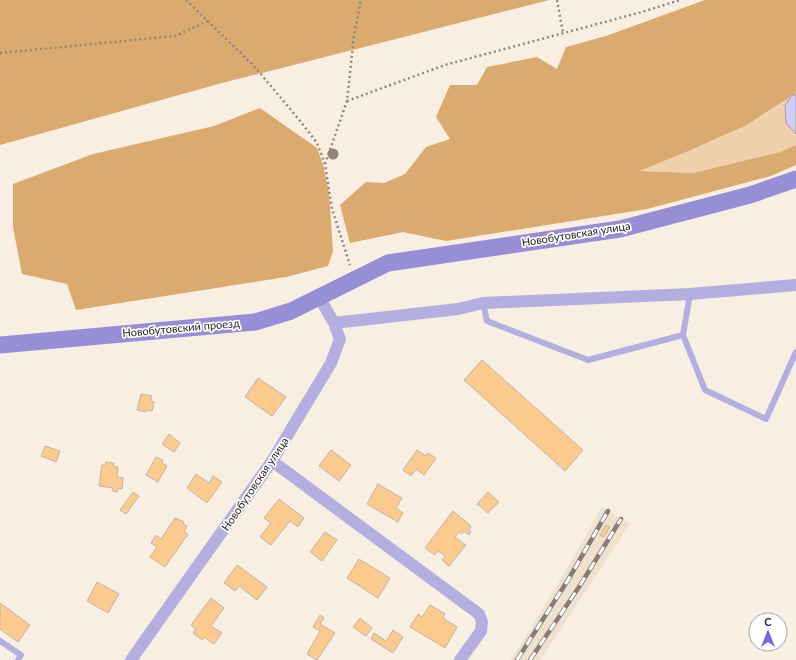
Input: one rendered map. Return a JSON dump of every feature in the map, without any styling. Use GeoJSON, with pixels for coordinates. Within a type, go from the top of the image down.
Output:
{"type":"FeatureCollection","features":[{"type":"Feature","properties":{"kind":"street","name":"Новобутовская улица"},"geometry":{"type":"LineString","coordinates":[[354,279],[388,263],[620,229],[750,195],[796,179]]}},
{"type":"Feature","properties":{"kind":"street","name":"Новобутовский проезд"},"geometry":{"type":"LineString","coordinates":[[0,345],[255,322],[291,311],[354,279]]}},
{"type":"Feature","properties":{"kind":"street"},"geometry":{"type":"LineString","coordinates":[[334,323],[458,309],[482,303],[690,294],[796,285]]}},
{"type":"Feature","properties":{"kind":"street","name":"Новобутовская улица"},"geometry":{"type":"LineString","coordinates":[[131,660],[272,461],[332,363],[340,339],[334,323],[320,297]]}},
{"type":"Feature","properties":{"kind":"street"},"geometry":{"type":"LineString","coordinates":[[272,461],[479,614],[482,622],[481,631],[460,660]]}},
{"type":"Feature","properties":{"kind":"lane"},"geometry":{"type":"LineString","coordinates":[[690,294],[683,335],[705,390],[766,419],[796,352]]}},
{"type":"Feature","properties":{"kind":"lane"},"geometry":{"type":"LineString","coordinates":[[482,303],[487,321],[588,360],[683,335]]}},
{"type":"Feature","properties":{"kind":"lane"},"geometry":{"type":"LineString","coordinates":[[0,641],[21,655],[18,660]]}},
{"type":"Feature","properties":{"kind":"path"},"geometry":{"type":"LineString","coordinates":[[186,0],[255,67],[302,122],[317,143],[325,164],[332,209],[354,279]]}},
{"type":"Feature","properties":{"kind":"path"},"geometry":{"type":"LineString","coordinates":[[325,164],[347,102],[354,35],[361,0]]}},
{"type":"Feature","properties":{"kind":"path"},"geometry":{"type":"LineString","coordinates":[[558,0],[563,33]]}},
{"type":"Feature","properties":{"kind":"path"},"geometry":{"type":"LineString","coordinates":[[347,102],[445,65],[642,12],[680,0]]}},
{"type":"Feature","properties":{"kind":"path"},"geometry":{"type":"LineString","coordinates":[[0,53],[175,36],[208,21]]}},
{"type":"Feature","properties":{"kind":"shaded area"},"geometry":{"type":"Polygon","coordinates":[[[0,0],[549,0],[222,83],[0,145],[0,0]]]}},
{"type":"Feature","properties":{"kind":"shaded area"},"geometry":{"type":"Polygon","coordinates":[[[705,0],[796,0],[796,93],[747,125],[639,171],[693,173],[780,152],[796,145],[796,165],[771,176],[647,209],[446,241],[403,232],[350,243],[340,205],[366,182],[384,183],[405,174],[426,147],[450,139],[436,117],[450,85],[477,85],[487,67],[537,57],[557,69],[566,47],[606,36],[705,0]]]}},
{"type":"Feature","properties":{"kind":"shaded area"},"geometry":{"type":"Polygon","coordinates":[[[792,95],[786,123],[796,134],[796,145],[780,152],[693,173],[638,171],[684,153],[747,125],[792,95]]]}},
{"type":"Feature","properties":{"kind":"shaded area"},"geometry":{"type":"Polygon","coordinates":[[[260,108],[317,148],[323,164],[329,193],[333,251],[328,266],[286,277],[76,310],[67,284],[22,274],[13,227],[13,184],[93,154],[214,126],[260,108]]]}},
{"type":"Feature","properties":{"kind":"shaded area"},"geometry":{"type":"Polygon","coordinates":[[[602,507],[630,524],[540,660],[511,660],[561,579],[602,507]]]}},
{"type":"Feature","properties":{"kind":"water"},"geometry":{"type":"Polygon","coordinates":[[[792,95],[796,95],[796,134],[786,123],[785,106],[792,95]]]}},
{"type":"Feature","properties":{"kind":"building"},"geometry":{"type":"Polygon","coordinates":[[[482,360],[583,450],[565,471],[464,380],[482,360]]]}},
{"type":"Feature","properties":{"kind":"building"},"geometry":{"type":"Polygon","coordinates":[[[258,378],[286,397],[272,416],[245,397],[258,378]]]}},
{"type":"Feature","properties":{"kind":"building"},"geometry":{"type":"Polygon","coordinates":[[[141,394],[152,396],[151,401],[154,402],[152,411],[147,410],[146,412],[137,410],[141,394]]]}},
{"type":"Feature","properties":{"kind":"building"},"geometry":{"type":"Polygon","coordinates":[[[169,434],[180,443],[174,452],[162,444],[169,434]]]}},
{"type":"Feature","properties":{"kind":"building"},"geometry":{"type":"Polygon","coordinates":[[[45,446],[60,451],[56,462],[41,456],[45,446]]]}},
{"type":"Feature","properties":{"kind":"building"},"geometry":{"type":"Polygon","coordinates":[[[331,450],[351,465],[339,481],[319,466],[331,450]]]}},
{"type":"Feature","properties":{"kind":"building"},"geometry":{"type":"Polygon","coordinates":[[[417,450],[426,456],[428,453],[436,458],[424,475],[416,469],[411,476],[403,470],[417,450]]]}},
{"type":"Feature","properties":{"kind":"building"},"geometry":{"type":"Polygon","coordinates":[[[156,457],[163,460],[162,463],[167,466],[158,482],[146,475],[156,457]]]}},
{"type":"Feature","properties":{"kind":"building"},"geometry":{"type":"Polygon","coordinates":[[[106,462],[114,463],[113,466],[118,467],[117,477],[123,478],[122,489],[118,488],[117,492],[112,491],[113,488],[99,486],[102,465],[105,465],[106,462]]]}},
{"type":"Feature","properties":{"kind":"building"},"geometry":{"type":"Polygon","coordinates":[[[196,474],[209,483],[213,476],[222,482],[207,503],[187,488],[196,474]]]}},
{"type":"Feature","properties":{"kind":"building"},"geometry":{"type":"Polygon","coordinates":[[[378,484],[402,498],[396,508],[403,513],[398,522],[367,504],[378,484]]]}},
{"type":"Feature","properties":{"kind":"building"},"geometry":{"type":"Polygon","coordinates":[[[133,492],[139,496],[126,514],[120,510],[133,492]]]}},
{"type":"Feature","properties":{"kind":"building"},"geometry":{"type":"Polygon","coordinates":[[[488,492],[499,502],[488,513],[477,504],[488,492]]]}},
{"type":"Feature","properties":{"kind":"building"},"geometry":{"type":"Polygon","coordinates":[[[279,499],[304,518],[298,527],[290,521],[271,545],[260,537],[271,523],[264,518],[279,499]]]}},
{"type":"Feature","properties":{"kind":"building"},"geometry":{"type":"Polygon","coordinates":[[[453,511],[471,526],[469,530],[471,531],[469,535],[464,531],[462,534],[459,532],[455,537],[466,545],[449,566],[442,560],[445,556],[438,551],[435,555],[425,548],[453,511]]]}},
{"type":"Feature","properties":{"kind":"building"},"geometry":{"type":"Polygon","coordinates":[[[175,518],[184,522],[183,524],[187,526],[184,532],[188,534],[165,567],[150,557],[157,547],[151,543],[156,535],[161,539],[175,518]]]}},
{"type":"Feature","properties":{"kind":"building"},"geometry":{"type":"Polygon","coordinates":[[[606,525],[610,527],[604,537],[600,535],[606,525]]]}},
{"type":"Feature","properties":{"kind":"building"},"geometry":{"type":"Polygon","coordinates":[[[325,532],[337,540],[322,561],[310,552],[325,532]]]}},
{"type":"Feature","properties":{"kind":"building"},"geometry":{"type":"Polygon","coordinates":[[[359,559],[390,578],[378,598],[347,578],[359,559]]]}},
{"type":"Feature","properties":{"kind":"building"},"geometry":{"type":"Polygon","coordinates":[[[237,565],[267,587],[257,600],[239,586],[235,591],[224,583],[237,565]]]}},
{"type":"Feature","properties":{"kind":"building"},"geometry":{"type":"Polygon","coordinates":[[[97,582],[119,594],[108,613],[87,601],[97,582]]]}},
{"type":"Feature","properties":{"kind":"building"},"geometry":{"type":"Polygon","coordinates":[[[211,598],[224,608],[211,626],[222,633],[214,644],[204,637],[202,640],[193,633],[196,629],[191,625],[211,598]]]}},
{"type":"Feature","properties":{"kind":"building"},"geometry":{"type":"Polygon","coordinates":[[[0,603],[30,625],[18,642],[0,629],[0,603]]]}},
{"type":"Feature","properties":{"kind":"building"},"geometry":{"type":"Polygon","coordinates":[[[430,605],[445,614],[443,618],[457,627],[445,648],[410,627],[418,614],[422,617],[430,605]]]}},
{"type":"Feature","properties":{"kind":"building"},"geometry":{"type":"Polygon","coordinates":[[[320,615],[324,618],[320,624],[335,633],[317,660],[307,654],[320,631],[313,627],[320,615]]]}},
{"type":"Feature","properties":{"kind":"building"},"geometry":{"type":"Polygon","coordinates":[[[360,618],[372,628],[366,636],[353,627],[360,618]]]}},
{"type":"Feature","properties":{"kind":"building"},"geometry":{"type":"Polygon","coordinates":[[[393,630],[403,637],[393,653],[371,639],[374,633],[386,641],[393,630]]]}},
{"type":"Feature","properties":{"kind":"railway"},"geometry":{"type":"LineString","coordinates":[[517,660],[568,580],[608,511]]}},
{"type":"Feature","properties":{"kind":"railway"},"geometry":{"type":"LineString","coordinates":[[530,660],[579,587],[621,519]]}}]}
